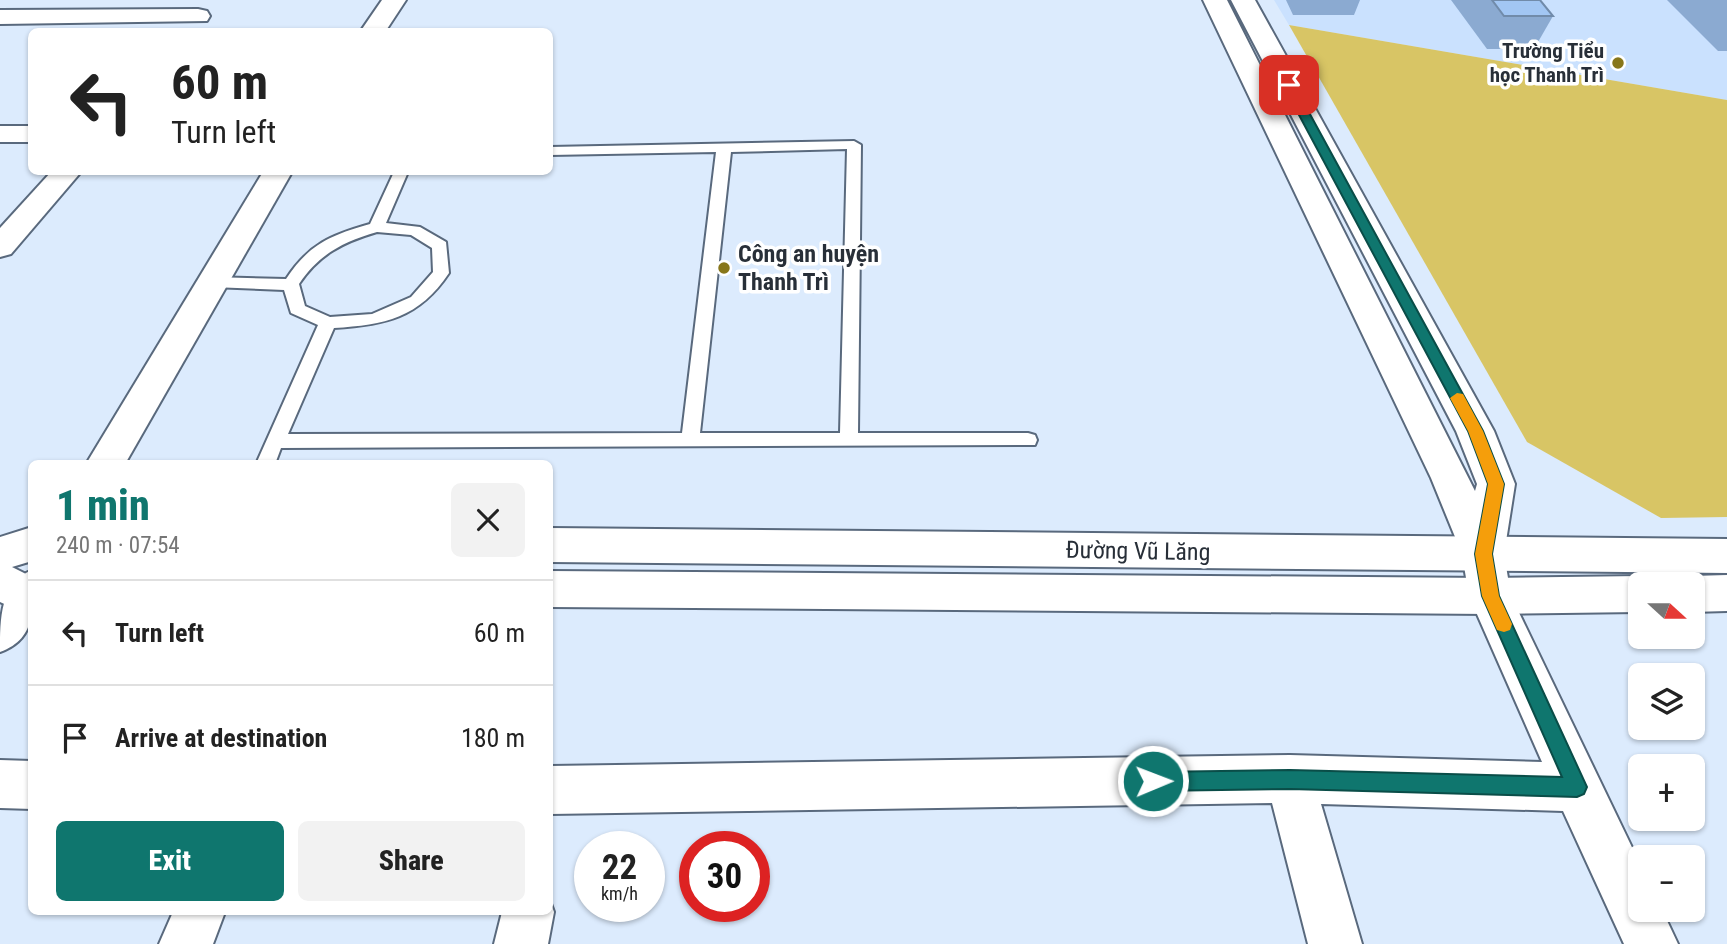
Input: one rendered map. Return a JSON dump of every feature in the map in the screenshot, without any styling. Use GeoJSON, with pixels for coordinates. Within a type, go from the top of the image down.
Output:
{"type":"FeatureCollection","features":[{"type":"Feature","properties":{"kind":"street"},"geometry":{"type":"LineString","coordinates":[[375,28],[394,0]]}},
{"type":"Feature","properties":{"kind":"street"},"geometry":{"type":"LineString","coordinates":[[1215,0],[1450,478],[1487,575],[1577,787],[1651,944]]}},
{"type":"Feature","properties":{"kind":"street"},"geometry":{"type":"LineString","coordinates":[[1243,0],[1475,431],[1496,484],[1487,575]]}},
{"type":"Feature","properties":{"kind":"street"},"geometry":{"type":"LineString","coordinates":[[0,36],[11,17],[199,16]]}},
{"type":"Feature","properties":{"kind":"street"},"geometry":{"type":"LineString","coordinates":[[1278,128],[1311,127]]}},
{"type":"Feature","properties":{"kind":"street"},"geometry":{"type":"LineString","coordinates":[[0,134],[28,134]]}},
{"type":"Feature","properties":{"kind":"street"},"geometry":{"type":"LineString","coordinates":[[0,247],[63,175]]}},
{"type":"Feature","properties":{"kind":"street"},"geometry":{"type":"LineString","coordinates":[[107,460],[275,175]]}},
{"type":"Feature","properties":{"kind":"street"},"geometry":{"type":"LineString","coordinates":[[0,555],[28,545]]}},
{"type":"Feature","properties":{"kind":"street","name":"Đường Vũ Lăng"},"geometry":{"type":"LineString","coordinates":[[553,545],[1487,575],[1628,593]]}},
{"type":"Feature","properties":{"kind":"street","name":"Đường Vũ Lăng"},"geometry":{"type":"LineString","coordinates":[[553,589],[1487,575],[1727,556]]}},
{"type":"Feature","properties":{"kind":"street"},"geometry":{"type":"LineString","coordinates":[[0,633],[22,590]]}},
{"type":"Feature","properties":{"kind":"street"},"geometry":{"type":"LineString","coordinates":[[1705,594],[1727,593]]}},
{"type":"Feature","properties":{"kind":"street"},"geometry":{"type":"LineString","coordinates":[[553,795],[1290,779],[1577,787]]}},
{"type":"Feature","properties":{"kind":"street"},"geometry":{"type":"LineString","coordinates":[[1290,779],[1335,944]]}},
{"type":"Feature","properties":{"kind":"street"},"geometry":{"type":"LineString","coordinates":[[0,784],[28,785]]}},
{"type":"Feature","properties":{"kind":"street"},"geometry":{"type":"LineString","coordinates":[[186,944],[198,915]]}},
{"type":"Feature","properties":{"kind":"street"},"geometry":{"type":"LineString","coordinates":[[521,944],[527,915]]}},
{"type":"Feature","properties":{"kind":"lane"},"geometry":{"type":"LineString","coordinates":[[553,151],[854,145],[849,440]]}},
{"type":"Feature","properties":{"kind":"lane"},"geometry":{"type":"LineString","coordinates":[[690,441],[724,148]]}},
{"type":"Feature","properties":{"kind":"lane"},"geometry":{"type":"LineString","coordinates":[[376,228],[400,175]]}},
{"type":"Feature","properties":{"kind":"lane"},"geometry":{"type":"LineString","coordinates":[[376,228],[415,230],[440,246],[442,273],[417,301],[374,320],[328,323],[297,309],[290,284],[306,259],[337,238],[376,228]]}},
{"type":"Feature","properties":{"kind":"lane"},"geometry":{"type":"LineString","coordinates":[[212,282],[290,284]]}},
{"type":"Feature","properties":{"kind":"lane"},"geometry":{"type":"LineString","coordinates":[[267,460],[328,323]]}},
{"type":"Feature","properties":{"kind":"lane"},"geometry":{"type":"LineString","coordinates":[[275,441],[1028,440]]}},
{"type":"Feature","properties":{"kind":"shaded area","name":"Trường Tiểu học Thanh Trì"},"geometry":{"type":"Polygon","coordinates":[[[1274,0],[1727,0],[1727,100],[1289,25],[1274,0]]]}},
{"type":"Feature","properties":{"kind":"shaded area"},"geometry":{"type":"Polygon","coordinates":[[[1289,25],[1727,100],[1727,517],[1661,518],[1527,442],[1289,25]]]}},
{"type":"Feature","properties":{"kind":"building"},"geometry":{"type":"Polygon","coordinates":[[[1492,0],[1540,0],[1553,16],[1504,16],[1492,0]]]}},
{"type":"Feature","properties":{"kind":"slow traffic"},"geometry":{"type":"LineString","coordinates":[[1457,398],[1475,431],[1496,484],[1483,554],[1490,596],[1504,624]]}},
{"type":"Feature","properties":{"kind":"place","name":"Trường Tiểu học Thanh Trì"},"geometry":{"type":"Point","coordinates":[1618,63]}},
{"type":"Feature","properties":{"kind":"place","name":"Công an huyện Thanh Trì"},"geometry":{"type":"Point","coordinates":[724,268]}},
{"type":"Feature","properties":{"kind":"route"},"geometry":{"type":"LineString","coordinates":[[1153,781],[1290,779],[1577,787],[1490,596],[1483,554],[1496,484],[1475,431],[1289,85]]}}]}
